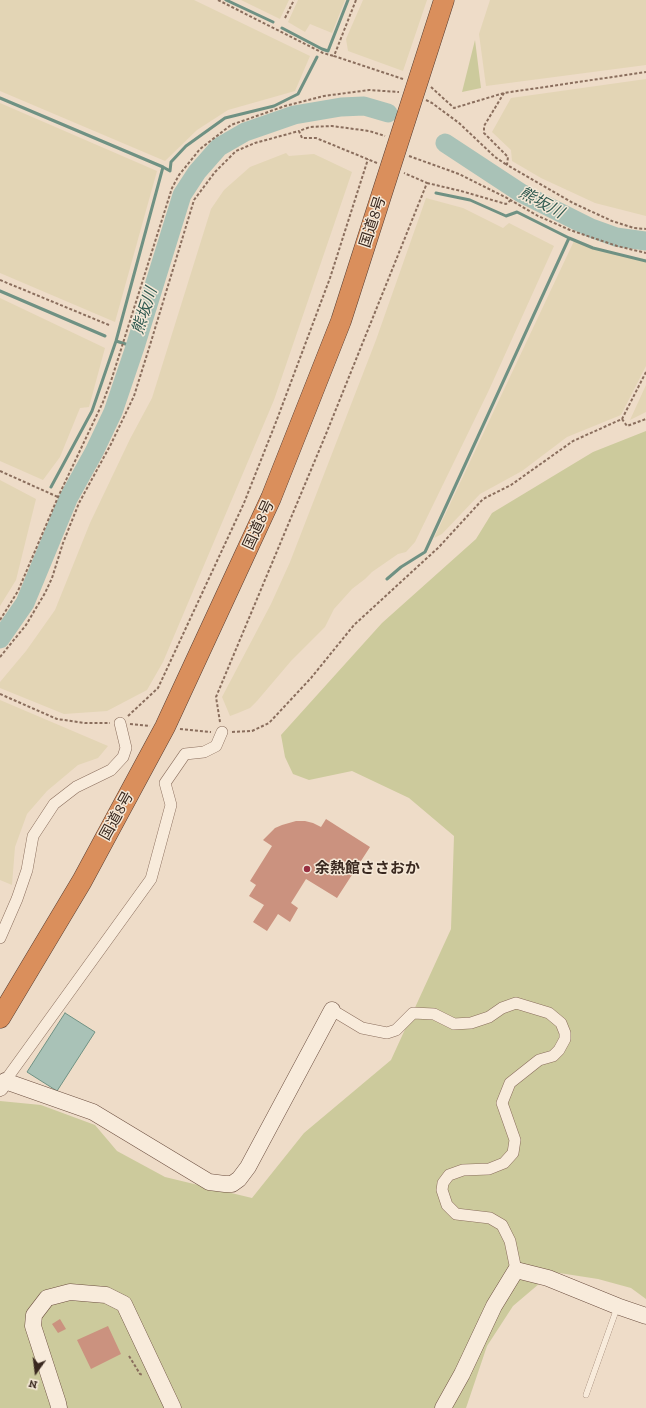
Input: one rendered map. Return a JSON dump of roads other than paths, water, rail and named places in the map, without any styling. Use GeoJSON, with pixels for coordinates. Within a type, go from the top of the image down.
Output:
{"type":"FeatureCollection","features":[{"type":"Feature","properties":{"kind":"highway","name":"国道8号"},"geometry":{"type":"LineString","coordinates":[[0,1018],[82,881],[165,727],[271,498],[341,321],[444,0]]}},
{"type":"Feature","properties":{"kind":"street"},"geometry":{"type":"LineString","coordinates":[[0,938],[27,870],[33,836],[54,804],[76,787],[111,770],[123,757],[126,748],[120,723]]}},
{"type":"Feature","properties":{"kind":"street"},"geometry":{"type":"LineString","coordinates":[[222,732],[216,746],[204,752],[185,754],[164,783],[171,805],[151,878],[2,1084],[93,1112],[209,1182],[232,1184],[240,1179],[248,1167],[332,1010],[362,1028],[387,1033],[396,1030],[413,1013],[434,1014],[454,1024],[471,1023],[489,1017],[502,1008],[516,1003],[549,1013],[561,1023],[565,1033],[559,1050],[553,1056],[538,1060],[510,1083],[502,1104],[514,1140],[514,1153],[504,1163],[489,1169],[463,1170],[449,1175],[443,1183],[442,1190],[447,1205],[456,1214],[490,1218],[502,1225],[510,1241],[516,1270],[494,1306],[462,1374],[443,1408]]}},
{"type":"Feature","properties":{"kind":"street"},"geometry":{"type":"LineString","coordinates":[[516,1270],[548,1278],[646,1316]]}},
{"type":"Feature","properties":{"kind":"street"},"geometry":{"type":"LineString","coordinates":[[59,1408],[33,1326],[34,1315],[47,1298],[70,1292],[106,1295],[124,1304],[173,1408]]}},
{"type":"Feature","properties":{"kind":"lane"},"geometry":{"type":"LineString","coordinates":[[586,1395],[617,1306]]}},
{"type":"Feature","properties":{"kind":"waterway"},"geometry":{"type":"LineString","coordinates":[[226,0],[273,22]]}},
{"type":"Feature","properties":{"kind":"waterway"},"geometry":{"type":"LineString","coordinates":[[282,28],[328,51],[348,0]]}},
{"type":"Feature","properties":{"kind":"waterway"},"geometry":{"type":"LineString","coordinates":[[163,167],[170,171],[171,162],[186,146],[225,118],[274,106],[298,94],[317,57]]}},
{"type":"Feature","properties":{"kind":"waterway"},"geometry":{"type":"LineString","coordinates":[[0,98],[163,167],[116,341],[92,411],[51,487]]}},
{"type":"Feature","properties":{"kind":"waterway","name":"熊坂川"},"geometry":{"type":"LineString","coordinates":[[0,639],[25,603],[68,499],[94,452],[113,412],[135,347],[182,195],[197,172],[219,147],[245,132],[294,115],[341,107],[364,106],[388,113]]}},
{"type":"Feature","properties":{"kind":"waterway","name":"熊坂川"},"geometry":{"type":"LineString","coordinates":[[445,143],[521,193],[591,228],[616,237],[646,241]]}},
{"type":"Feature","properties":{"kind":"waterway"},"geometry":{"type":"LineString","coordinates":[[436,193],[470,200],[506,216],[517,212],[569,238],[593,248],[646,261]]}},
{"type":"Feature","properties":{"kind":"waterway"},"geometry":{"type":"LineString","coordinates":[[387,579],[401,567],[425,552],[569,238]]}},
{"type":"Feature","properties":{"kind":"waterway"},"geometry":{"type":"LineString","coordinates":[[0,291],[105,336]]}},
{"type":"Feature","properties":{"kind":"waterway"},"geometry":{"type":"LineString","coordinates":[[116,341],[135,347]]}},
{"type":"Feature","properties":{"kind":"place","name":"余熱館ささおか"},"geometry":{"type":"Point","coordinates":[307,869]}}]}
